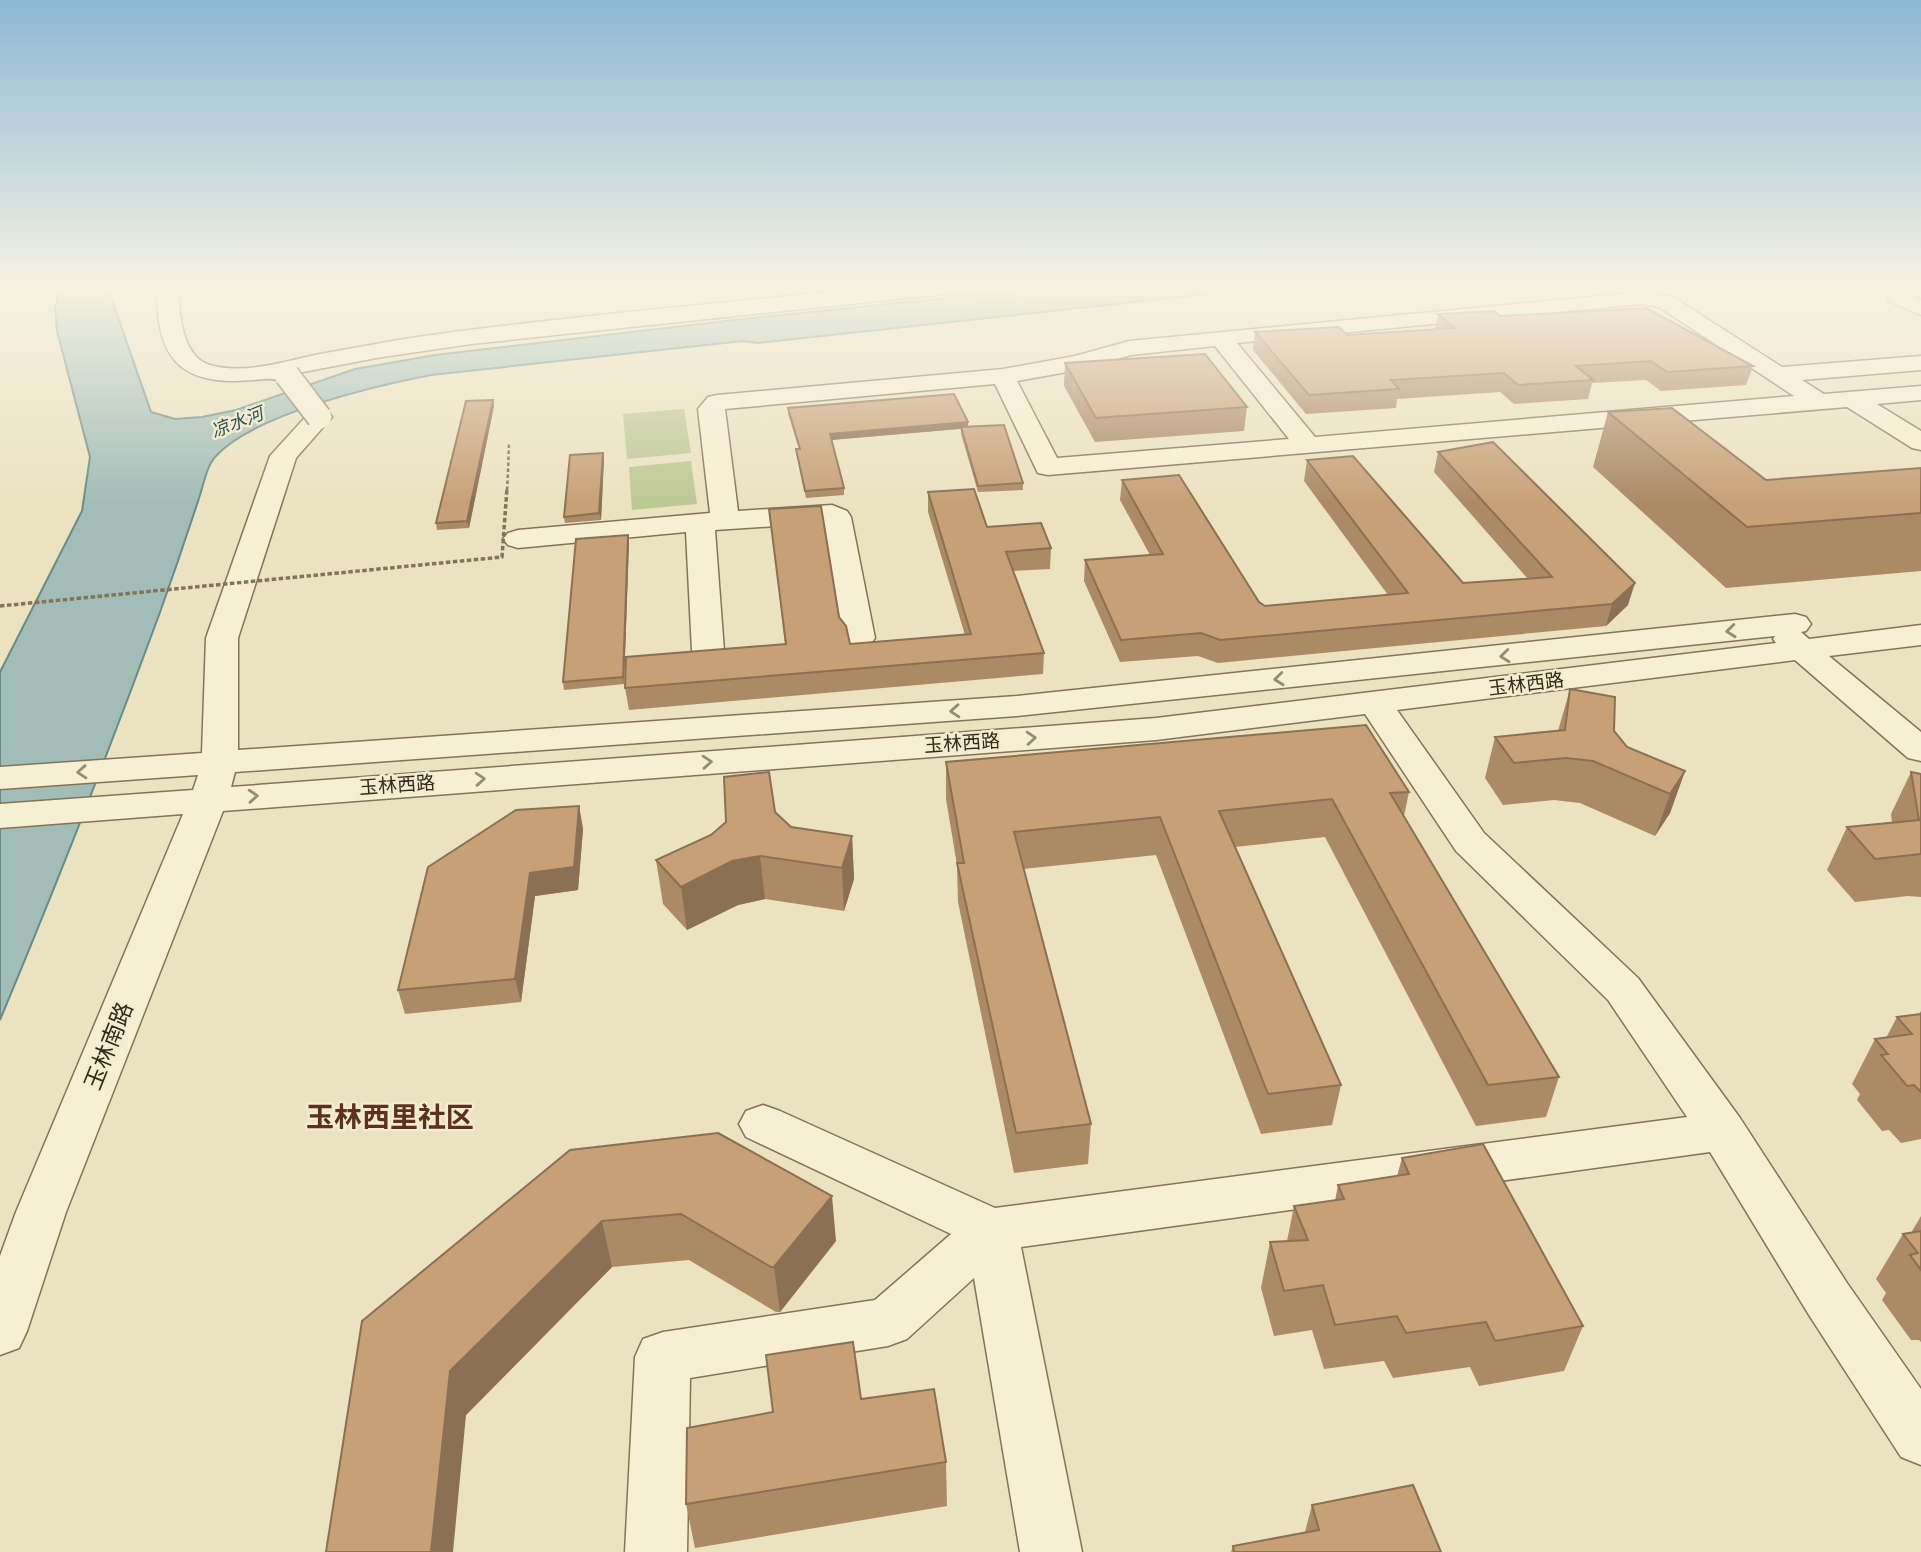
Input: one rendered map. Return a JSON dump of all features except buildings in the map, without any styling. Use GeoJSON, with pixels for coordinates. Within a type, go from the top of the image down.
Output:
{"type":"FeatureCollection","features":[{"type":"Feature","properties":{"kind":"street"},"geometry":{"type":"LineString","coordinates":[[186,358],[191,365],[207,371],[243,374],[285,372],[341,358]]}},
{"type":"Feature","properties":{"kind":"street"},"geometry":{"type":"LineString","coordinates":[[708,651],[712,521],[711,409],[717,402],[1003,376],[1091,358]]}},
{"type":"Feature","properties":{"kind":"street"},"geometry":{"type":"LineString","coordinates":[[1238,358],[1308,445]]}},
{"type":"Feature","properties":{"kind":"street"},"geometry":{"type":"LineString","coordinates":[[1752,358],[1821,402]]}},
{"type":"Feature","properties":{"kind":"street"},"geometry":{"type":"LineString","coordinates":[[1778,375],[1921,363]]}},
{"type":"Feature","properties":{"kind":"street"},"geometry":{"type":"LineString","coordinates":[[214,781],[222,638],[283,456],[319,417],[285,372]]}},
{"type":"Feature","properties":{"kind":"street"},"geometry":{"type":"LineString","coordinates":[[1003,376],[1048,467],[1921,393]]}},
{"type":"Feature","properties":{"kind":"street"},"geometry":{"type":"LineString","coordinates":[[1853,400],[1921,442]]}},
{"type":"Feature","properties":{"kind":"street"},"geometry":{"type":"LineString","coordinates":[[518,539],[712,521],[832,514],[837,517],[859,638]]}},
{"type":"Feature","properties":{"kind":"street","name":"玉林西路"},"geometry":{"type":"LineString","coordinates":[[0,778],[150,766],[214,781],[1156,729],[1375,703],[1788,638],[1921,610]]}},
{"type":"Feature","properties":{"kind":"street","name":"玉林西路"},"geometry":{"type":"LineString","coordinates":[[0,816],[136,806],[214,781],[1788,638],[1921,635]]}},
{"type":"Feature","properties":{"kind":"street"},"geometry":{"type":"LineString","coordinates":[[1788,638],[1921,750]]}},
{"type":"Feature","properties":{"kind":"street"},"geometry":{"type":"LineString","coordinates":[[1375,703],[1470,842],[1623,989],[1723,1131],[1828,1299],[1921,1438]]}},
{"type":"Feature","properties":{"kind":"street","name":"玉林南路"},"geometry":{"type":"LineString","coordinates":[[0,1331],[41,1212],[214,781]]}},
{"type":"Feature","properties":{"kind":"street"},"geometry":{"type":"LineString","coordinates":[[763,1124],[992,1230],[1723,1131]]}},
{"type":"Feature","properties":{"kind":"street"},"geometry":{"type":"LineString","coordinates":[[656,1552],[663,1357],[888,1322],[992,1230]]}},
{"type":"Feature","properties":{"kind":"street"},"geometry":{"type":"LineString","coordinates":[[992,1230],[1051,1552]]}},
{"type":"Feature","properties":{"kind":"path"},"geometry":{"type":"LineString","coordinates":[[0,606],[502,557],[509,442]]}},
{"type":"Feature","properties":{"kind":"green space"},"geometry":{"type":"Polygon","coordinates":[[[684,409],[691,453],[627,459],[623,414],[684,409]]]}},
{"type":"Feature","properties":{"kind":"green space"},"geometry":{"type":"Polygon","coordinates":[[[691,461],[697,504],[632,510],[629,467],[691,461]]]}},
{"type":"Feature","properties":{"kind":"water","name":"凉水河"},"geometry":{"type":"Polygon","coordinates":[[[64,358],[132,358],[151,412],[175,419],[236,410],[355,369],[415,358],[583,358],[431,375],[348,394],[258,427],[234,441],[216,456],[208,469],[121,717],[0,1020],[0,672],[82,511],[90,457],[64,358]]]}},
{"type":"Feature","properties":{"kind":"district","name":"玉林西里社区"},"geometry":{"type":"Point","coordinates":[390,1117]}}]}
